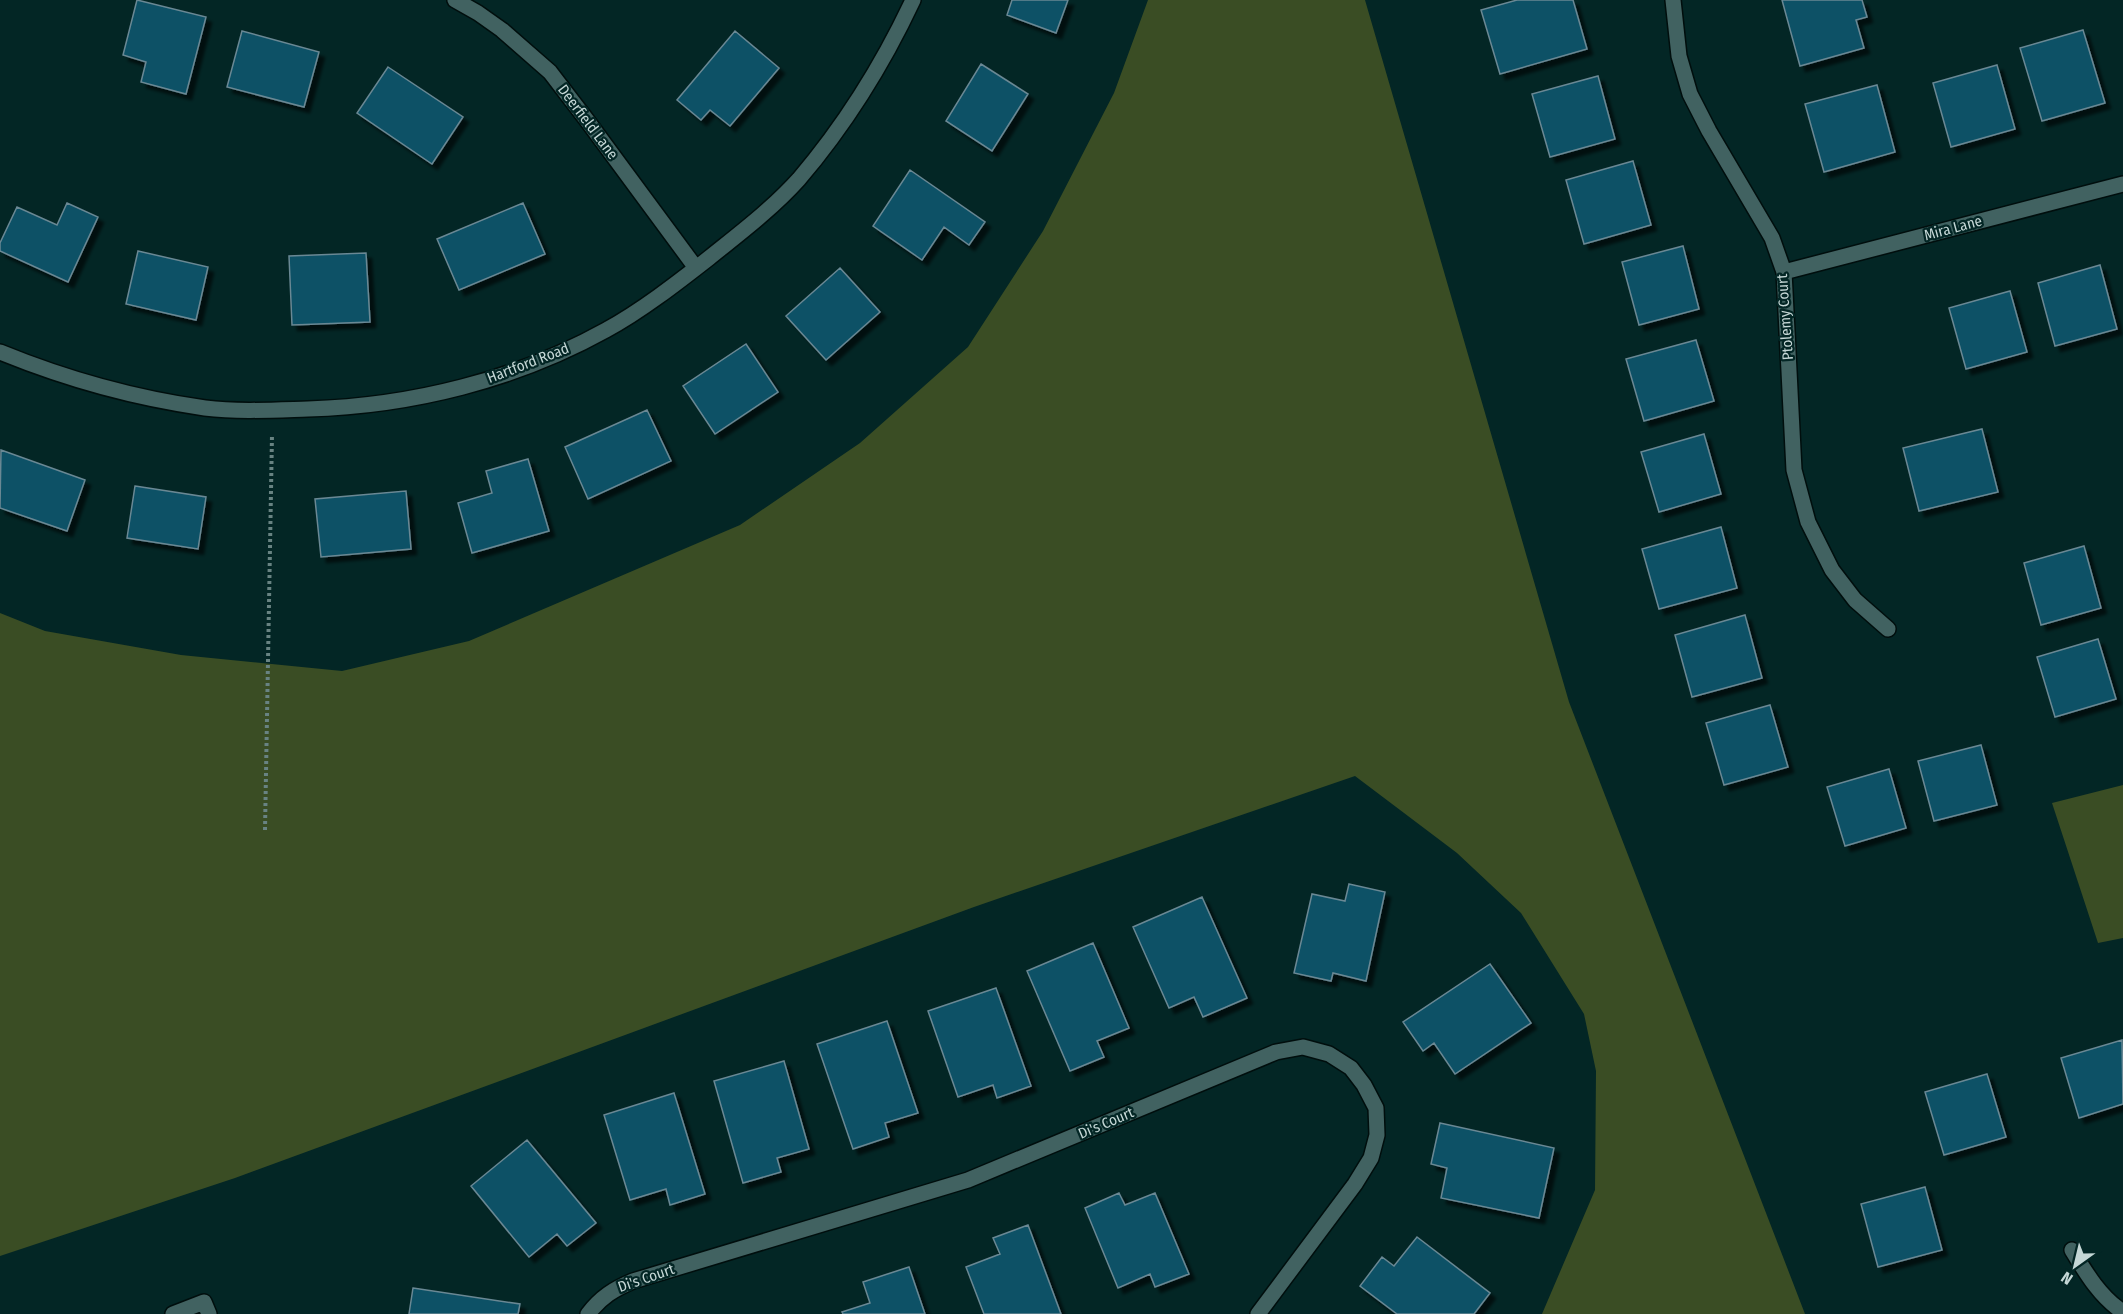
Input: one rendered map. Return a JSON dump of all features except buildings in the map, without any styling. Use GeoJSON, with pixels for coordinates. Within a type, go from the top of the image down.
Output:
{"type":"FeatureCollection","features":[{"type":"Feature","properties":{"kind":"street","name":"Deerfield Lane"},"geometry":{"type":"LineString","coordinates":[[455,0],[478,12],[502,30],[550,72],[696,268]]}},
{"type":"Feature","properties":{"kind":"street","name":"Hartford Road"},"geometry":{"type":"LineString","coordinates":[[0,352],[44,370],[99,387],[207,408],[272,410],[391,402],[453,390],[512,371],[556,354],[607,330],[696,268],[771,207],[798,180],[823,149],[869,82],[913,0]]}},
{"type":"Feature","properties":{"kind":"street","name":"Ptolemy Court"},"geometry":{"type":"LineString","coordinates":[[1672,0],[1679,56],[1690,94],[1772,238],[1784,272],[1794,470],[1808,522],[1832,570],[1855,600],[1888,629]]}},
{"type":"Feature","properties":{"kind":"street","name":"Mira Lane"},"geometry":{"type":"LineString","coordinates":[[1784,272],[2123,184]]}},
{"type":"Feature","properties":{"kind":"street","name":"Di's Court"},"geometry":{"type":"LineString","coordinates":[[588,1314],[596,1303],[611,1290],[633,1281],[968,1180],[1276,1052],[1303,1047],[1329,1054],[1351,1068],[1364,1085],[1376,1108],[1377,1135],[1371,1158],[1355,1184],[1258,1314]]}},
{"type":"Feature","properties":{"kind":"street"},"geometry":{"type":"LineString","coordinates":[[2072,1250],[2092,1281],[2115,1307],[2123,1312]]}},
{"type":"Feature","properties":{"kind":"street"},"geometry":{"type":"LineString","coordinates":[[173,1314],[204,1302],[208,1314]]}},
{"type":"Feature","properties":{"kind":"path"},"geometry":{"type":"LineString","coordinates":[[265,830],[272,410]]}},
{"type":"Feature","properties":{"kind":"green space"},"geometry":{"type":"Polygon","coordinates":[[[1148,0],[1365,0],[1569,702],[1805,1314],[1542,1314],[1595,1190],[1596,1071],[1584,1014],[1521,913],[1457,853],[1355,776],[974,907],[235,1178],[0,1256],[0,613],[45,631],[181,655],[342,671],[469,641],[740,525],[860,443],[968,347],[1043,231],[1114,93],[1148,0]]]}},
{"type":"Feature","properties":{"kind":"green space"},"geometry":{"type":"Polygon","coordinates":[[[2123,785],[2123,938],[2098,943],[2052,803],[2123,785]]]}}]}
